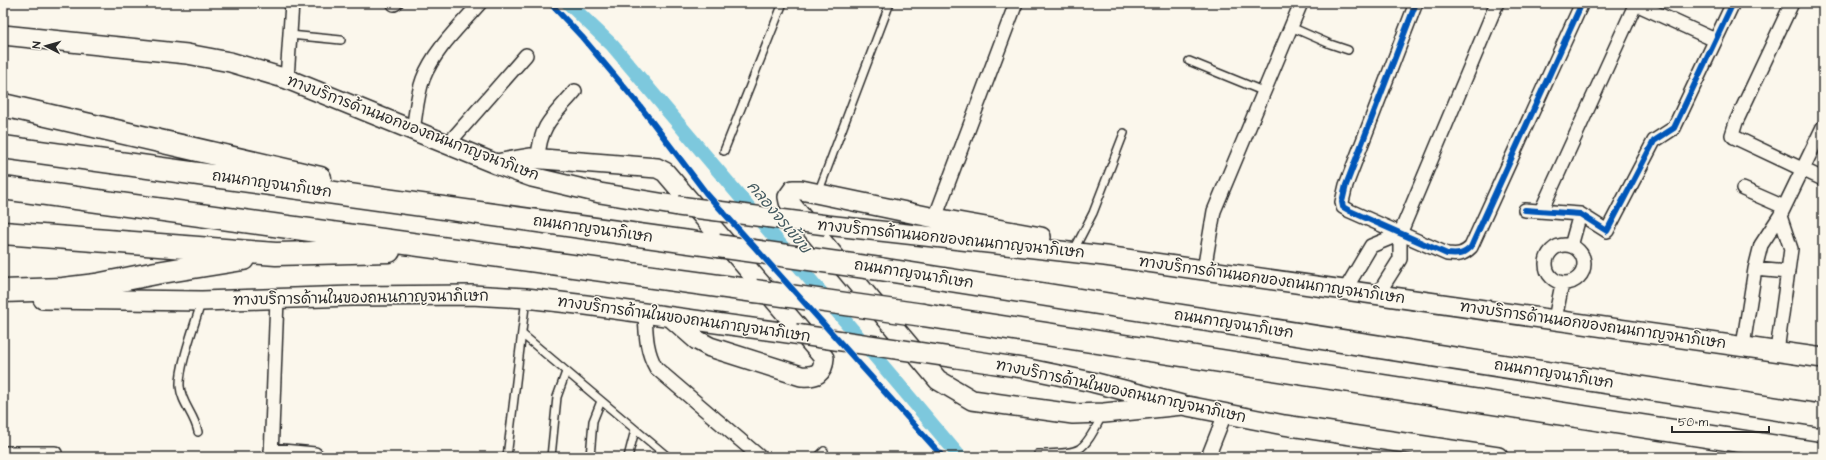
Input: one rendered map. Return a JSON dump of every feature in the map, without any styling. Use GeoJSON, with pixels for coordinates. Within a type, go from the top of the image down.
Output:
{"type":"FeatureCollection","features":[{"type":"Feature","properties":{"kind":"highway"},"geometry":{"type":"LineString","coordinates":[[3,105],[305,175],[373,188],[413,204]]}},
{"type":"Feature","properties":{"kind":"highway","name":"ถนนกาญจนาภิเษก"},"geometry":{"type":"LineString","coordinates":[[3,147],[880,269],[1823,416]]}},
{"type":"Feature","properties":{"kind":"highway"},"geometry":{"type":"LineString","coordinates":[[3,188],[458,249],[923,315],[1823,454]]}},
{"type":"Feature","properties":{"kind":"highway"},"geometry":{"type":"LineString","coordinates":[[3,233],[276,254],[458,249]]}},
{"type":"Feature","properties":{"kind":"highway"},"geometry":{"type":"LineString","coordinates":[[3,291],[64,289],[96,285],[156,273],[276,254]]}},
{"type":"Feature","properties":{"kind":"main road","name":"ทางบริการด้านนอกของถนนกาญจนาภิเษก"},"geometry":{"type":"LineString","coordinates":[[3,35],[187,54],[230,62],[287,79],[496,164],[532,177],[600,193],[678,206],[826,225],[1104,256],[1823,358]]}},
{"type":"Feature","properties":{"kind":"main road"},"geometry":{"type":"LineString","coordinates":[[496,164],[516,159],[538,158],[657,168],[665,172],[824,358],[821,372],[816,376],[801,376],[710,347],[697,340],[672,318]]}},
{"type":"Feature","properties":{"kind":"main road"},"geometry":{"type":"LineString","coordinates":[[1104,256],[1091,248],[1077,244],[935,218],[818,193],[793,190],[788,197],[788,202],[938,380],[972,400],[1073,414],[1104,413],[1182,405]]}},
{"type":"Feature","properties":{"kind":"main road","name":"ทางบริการด้านในของถนนกาญจนาภิเษก"},"geometry":{"type":"LineString","coordinates":[[3,297],[202,301],[407,295],[471,295],[526,298],[795,334],[1029,369],[1092,382],[1182,405],[1225,414],[1351,436],[1498,457]]}},
{"type":"Feature","properties":{"kind":"street"},"geometry":{"type":"LineString","coordinates":[[287,79],[292,3]]}},
{"type":"Feature","properties":{"kind":"street"},"geometry":{"type":"LineString","coordinates":[[414,130],[418,99],[423,78],[433,60],[452,34],[480,3]]}},
{"type":"Feature","properties":{"kind":"street"},"geometry":{"type":"LineString","coordinates":[[935,218],[1016,3]]}},
{"type":"Feature","properties":{"kind":"street"},"geometry":{"type":"LineString","coordinates":[[1204,270],[1214,211],[1301,3]]}},
{"type":"Feature","properties":{"kind":"street"},"geometry":{"type":"LineString","coordinates":[[1416,3],[1346,185],[1342,202],[1343,207],[1350,211],[1400,234],[1447,254],[1459,255],[1465,254],[1471,247],[1582,3]]}},
{"type":"Feature","properties":{"kind":"street"},"geometry":{"type":"LineString","coordinates":[[1378,294],[1400,259],[1400,234],[1497,3]]}},
{"type":"Feature","properties":{"kind":"street"},"geometry":{"type":"LineString","coordinates":[[1526,210],[1580,214],[1607,231],[1654,141],[1674,128],[1733,3]]}},
{"type":"Feature","properties":{"kind":"street"},"geometry":{"type":"LineString","coordinates":[[1792,3],[1732,131],[1734,137],[1823,179]]}},
{"type":"Feature","properties":{"kind":"street"},"geometry":{"type":"LineString","coordinates":[[1541,211],[1636,4],[1715,40]]}},
{"type":"Feature","properties":{"kind":"street"},"geometry":{"type":"LineString","coordinates":[[448,144],[526,55]]}},
{"type":"Feature","properties":{"kind":"street"},"geometry":{"type":"LineString","coordinates":[[538,158],[539,143],[542,131],[575,91]]}},
{"type":"Feature","properties":{"kind":"street"},"geometry":{"type":"LineString","coordinates":[[1743,346],[1755,269],[1761,245],[1782,212],[1823,128]]}},
{"type":"Feature","properties":{"kind":"street"},"geometry":{"type":"LineString","coordinates":[[1743,189],[1782,212],[1791,249],[1777,351]]}},
{"type":"Feature","properties":{"kind":"street"},"geometry":{"type":"LineString","coordinates":[[1571,246],[1580,214]]}},
{"type":"Feature","properties":{"kind":"street"},"geometry":{"type":"LineString","coordinates":[[1345,290],[1371,246],[1400,234]]}},
{"type":"Feature","properties":{"kind":"street"},"geometry":{"type":"LineString","coordinates":[[1561,245],[1571,246],[1579,251],[1582,256],[1583,269],[1577,280],[1571,283],[1562,284],[1553,280],[1549,276],[1545,264],[1546,257],[1555,248],[1561,245]]}},
{"type":"Feature","properties":{"kind":"street"},"geometry":{"type":"LineString","coordinates":[[1755,269],[1788,272]]}},
{"type":"Feature","properties":{"kind":"street"},"geometry":{"type":"LineString","coordinates":[[1555,319],[1562,284]]}},
{"type":"Feature","properties":{"kind":"street"},"geometry":{"type":"LineString","coordinates":[[277,299],[271,454],[315,454],[318,457]]}},
{"type":"Feature","properties":{"kind":"street"},"geometry":{"type":"LineString","coordinates":[[645,314],[647,347],[656,368],[760,457]]}},
{"type":"Feature","properties":{"kind":"street"},"geometry":{"type":"LineString","coordinates":[[1208,457],[1225,414]]}},
{"type":"Feature","properties":{"kind":"street"},"geometry":{"type":"LineString","coordinates":[[3,453],[55,453]]}},
{"type":"Feature","properties":{"kind":"lane"},"geometry":{"type":"LineString","coordinates":[[724,151],[783,3]]}},
{"type":"Feature","properties":{"kind":"lane"},"geometry":{"type":"LineString","coordinates":[[818,193],[890,3]]}},
{"type":"Feature","properties":{"kind":"lane"},"geometry":{"type":"LineString","coordinates":[[1291,27],[1348,50]]}},
{"type":"Feature","properties":{"kind":"lane"},"geometry":{"type":"LineString","coordinates":[[290,35],[341,40]]}},
{"type":"Feature","properties":{"kind":"lane"},"geometry":{"type":"LineString","coordinates":[[1189,61],[1265,92]]}},
{"type":"Feature","properties":{"kind":"lane"},"geometry":{"type":"LineString","coordinates":[[1077,244],[1093,213],[1124,133]]}},
{"type":"Feature","properties":{"kind":"lane"},"geometry":{"type":"LineString","coordinates":[[507,457],[526,298]]}},
{"type":"Feature","properties":{"kind":"lane"},"geometry":{"type":"LineString","coordinates":[[198,432],[196,422],[183,398],[180,387],[184,362],[202,301]]}},
{"type":"Feature","properties":{"kind":"lane"},"geometry":{"type":"LineString","coordinates":[[522,334],[668,457]]}},
{"type":"Feature","properties":{"kind":"lane"},"geometry":{"type":"LineString","coordinates":[[551,457],[557,397],[566,372]]}},
{"type":"Feature","properties":{"kind":"lane"},"geometry":{"type":"LineString","coordinates":[[590,457],[593,421],[601,401]]}},
{"type":"Feature","properties":{"kind":"lane"},"geometry":{"type":"LineString","coordinates":[[1038,454],[1070,452],[1079,449],[1087,441],[1104,413]]}},
{"type":"Feature","properties":{"kind":"lane"},"geometry":{"type":"LineString","coordinates":[[628,457],[635,430]]}},
{"type":"Feature","properties":{"kind":"lane"},"geometry":{"type":"LineString","coordinates":[[818,457],[824,451]]}},
{"type":"Feature","properties":{"kind":"waterway","name":"คลองจรเข้ขบ"},"geometry":{"type":"LineString","coordinates":[[568,3],[612,45],[960,457]]}},
{"type":"Feature","properties":{"kind":"cycle path"},"geometry":{"type":"LineString","coordinates":[[550,3],[582,37],[640,106],[706,193],[943,457]]}},
{"type":"Feature","properties":{"kind":"cycle path"},"geometry":{"type":"LineString","coordinates":[[1416,3],[1346,185],[1342,202],[1343,207],[1350,211],[1447,254],[1460,254],[1471,247],[1582,3]]}},
{"type":"Feature","properties":{"kind":"cycle path"},"geometry":{"type":"LineString","coordinates":[[1525,210],[1580,214],[1607,231],[1654,141],[1674,128],[1733,3]]}}]}
